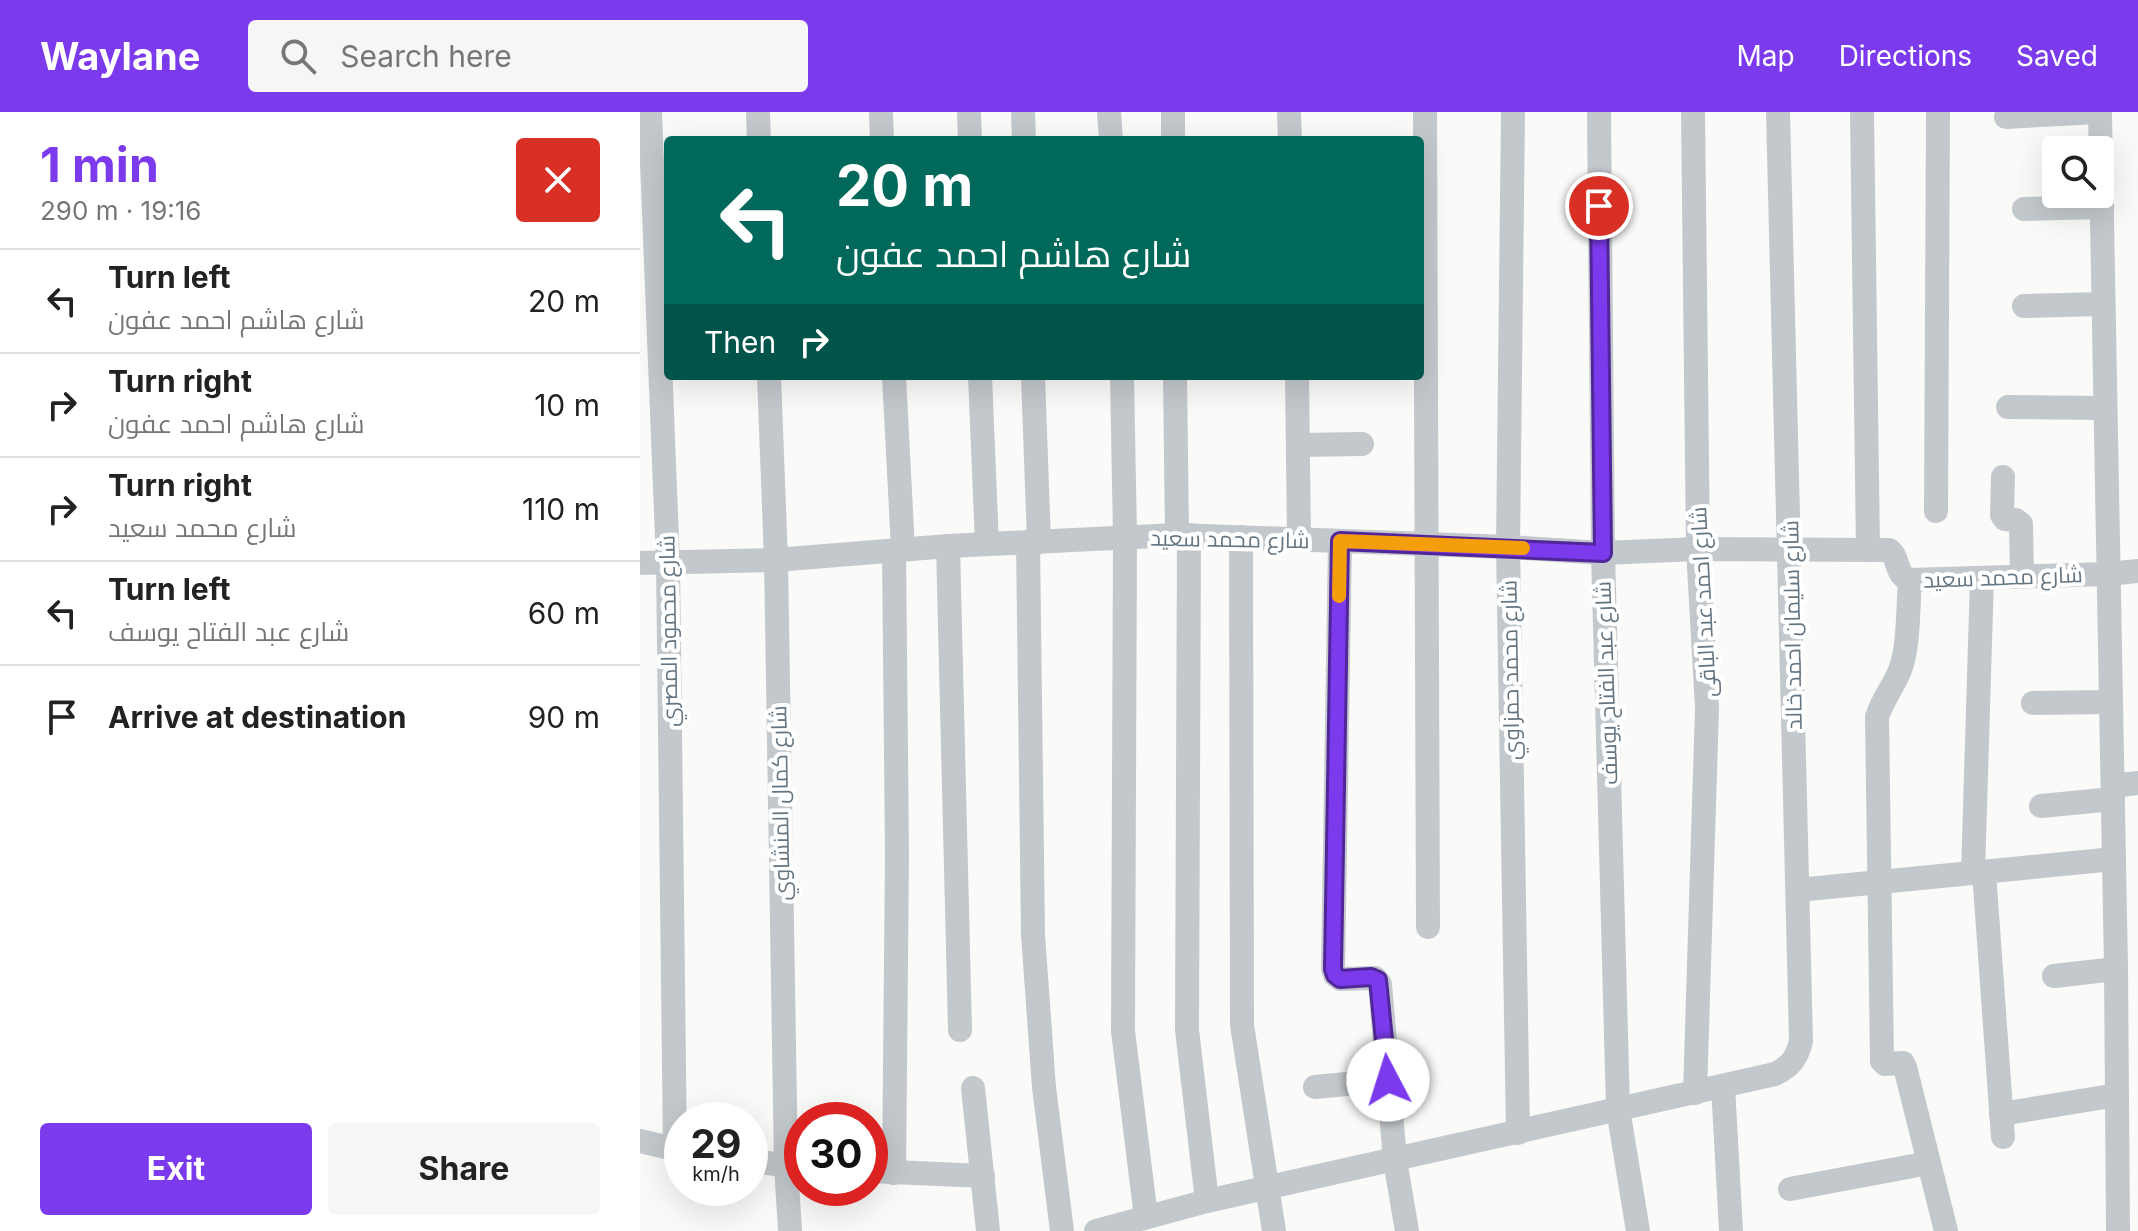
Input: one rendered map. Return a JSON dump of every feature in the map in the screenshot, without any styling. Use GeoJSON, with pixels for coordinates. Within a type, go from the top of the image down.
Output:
{"type":"FeatureCollection","features":[{"type":"Feature","properties":{"kind":"street","name":"شارع محمود المصري"},"geometry":{"type":"LineString","coordinates":[[650,112],[668,563],[678,1102]]}},
{"type":"Feature","properties":{"kind":"street"},"geometry":{"type":"LineString","coordinates":[[758,112],[759,136]]}},
{"type":"Feature","properties":{"kind":"street"},"geometry":{"type":"LineString","coordinates":[[881,112],[882,136]]}},
{"type":"Feature","properties":{"kind":"street"},"geometry":{"type":"LineString","coordinates":[[969,112],[970,136]]}},
{"type":"Feature","properties":{"kind":"street"},"geometry":{"type":"LineString","coordinates":[[1023,112],[1024,136]]}},
{"type":"Feature","properties":{"kind":"street"},"geometry":{"type":"LineString","coordinates":[[1109,112],[1111,136]]}},
{"type":"Feature","properties":{"kind":"street"},"geometry":{"type":"LineString","coordinates":[[1173,112],[1173,136]]}},
{"type":"Feature","properties":{"kind":"street"},"geometry":{"type":"LineString","coordinates":[[1289,112],[1290,136]]}},
{"type":"Feature","properties":{"kind":"street"},"geometry":{"type":"LineString","coordinates":[[1425,112],[1428,927]]}},
{"type":"Feature","properties":{"kind":"street","name":"شارع محمد حمزاوي"},"geometry":{"type":"LineString","coordinates":[[1513,112],[1508,547],[1518,1133]]}},
{"type":"Feature","properties":{"kind":"street","name":"شارع عبد الفتاح يوسف"},"geometry":{"type":"LineString","coordinates":[[1599,112],[1603,553],[1618,1109],[1638,1231]]}},
{"type":"Feature","properties":{"kind":"street","name":"شارع احمد عبد الباقى"},"geometry":{"type":"LineString","coordinates":[[1693,112],[1698,549],[1707,708],[1695,1093]]}},
{"type":"Feature","properties":{"kind":"street","name":"شارع سليمان احمد خالد"},"geometry":{"type":"LineString","coordinates":[[1723,1086],[1775,1074],[1788,1067],[1798,1056],[1801,1041],[1778,112]]}},
{"type":"Feature","properties":{"kind":"street"},"geometry":{"type":"LineString","coordinates":[[1862,112],[1868,550]]}},
{"type":"Feature","properties":{"kind":"street"},"geometry":{"type":"LineString","coordinates":[[1936,511],[1938,112]]}},
{"type":"Feature","properties":{"kind":"street"},"geometry":{"type":"LineString","coordinates":[[2006,117],[2099,112],[2100,136]]}},
{"type":"Feature","properties":{"kind":"street"},"geometry":{"type":"LineString","coordinates":[[2024,209],[2063,208]]}},
{"type":"Feature","properties":{"kind":"street"},"geometry":{"type":"LineString","coordinates":[[2102,208],[2113,792],[2122,869],[2123,959],[2117,1095],[2118,1231]]}},
{"type":"Feature","properties":{"kind":"street"},"geometry":{"type":"LineString","coordinates":[[2024,306],[2103,304]]}},
{"type":"Feature","properties":{"kind":"street","name":"شارع كمال المنشاوي"},"geometry":{"type":"LineString","coordinates":[[769,380],[792,1102]]}},
{"type":"Feature","properties":{"kind":"street"},"geometry":{"type":"LineString","coordinates":[[885,1102],[897,855],[898,550],[894,380]]}},
{"type":"Feature","properties":{"kind":"street"},"geometry":{"type":"LineString","coordinates":[[980,380],[987,544]]}},
{"type":"Feature","properties":{"kind":"street"},"geometry":{"type":"LineString","coordinates":[[1033,380],[1033,935],[1044,1087],[1062,1231]]}},
{"type":"Feature","properties":{"kind":"street"},"geometry":{"type":"LineString","coordinates":[[1122,380],[1125,537],[1123,1031],[1146,1217]]}},
{"type":"Feature","properties":{"kind":"street"},"geometry":{"type":"LineString","coordinates":[[1175,380],[1183,535],[1187,1030],[1207,1201]]}},
{"type":"Feature","properties":{"kind":"street"},"geometry":{"type":"LineString","coordinates":[[1297,380],[1299,540]]}},
{"type":"Feature","properties":{"kind":"street"},"geometry":{"type":"LineString","coordinates":[[2008,407],[2105,408]]}},
{"type":"Feature","properties":{"kind":"street"},"geometry":{"type":"LineString","coordinates":[[1298,445],[1362,444]]}},
{"type":"Feature","properties":{"kind":"street"},"geometry":{"type":"LineString","coordinates":[[2003,477],[2002,515],[2021,524],[2022,577]]}},
{"type":"Feature","properties":{"kind":"street","name":"شارع محمد سعيد"},"geometry":{"type":"LineString","coordinates":[[640,563],[776,560],[948,546],[1183,535],[1603,553],[1698,549],[1868,550],[1892,552],[1901,574],[1910,580],[2138,571]]}},
{"type":"Feature","properties":{"kind":"street"},"geometry":{"type":"LineString","coordinates":[[1241,537],[1242,1025],[1274,1231]]}},
{"type":"Feature","properties":{"kind":"street"},"geometry":{"type":"LineString","coordinates":[[1340,541],[1333,969],[1340,979],[1371,977],[1378,980],[1395,1160],[1407,1231]]}},
{"type":"Feature","properties":{"kind":"street"},"geometry":{"type":"LineString","coordinates":[[948,546],[960,1030]]}},
{"type":"Feature","properties":{"kind":"street"},"geometry":{"type":"LineString","coordinates":[[1982,578],[1979,872],[2002,1125],[2117,1095]]}},
{"type":"Feature","properties":{"kind":"street"},"geometry":{"type":"LineString","coordinates":[[1910,580],[1904,658],[1877,717],[1882,1061],[1885,1064],[1904,1065],[1946,1231]]}},
{"type":"Feature","properties":{"kind":"street"},"geometry":{"type":"LineString","coordinates":[[2033,703],[2111,702]]}},
{"type":"Feature","properties":{"kind":"street"},"geometry":{"type":"LineString","coordinates":[[2041,806],[2113,792],[2138,783]]}},
{"type":"Feature","properties":{"kind":"street"},"geometry":{"type":"LineString","coordinates":[[1798,890],[1979,872],[2122,869]]}},
{"type":"Feature","properties":{"kind":"street"},"geometry":{"type":"LineString","coordinates":[[2054,976],[2123,959]]}},
{"type":"Feature","properties":{"kind":"street"},"geometry":{"type":"LineString","coordinates":[[1315,1087],[1388,1080]]}},
{"type":"Feature","properties":{"kind":"street"},"geometry":{"type":"LineString","coordinates":[[1096,1231],[1207,1201],[1723,1086],[1731,1231]]}},
{"type":"Feature","properties":{"kind":"street"},"geometry":{"type":"LineString","coordinates":[[973,1088],[988,1231]]}},
{"type":"Feature","properties":{"kind":"street"},"geometry":{"type":"LineString","coordinates":[[640,1141],[664,1147]]}},
{"type":"Feature","properties":{"kind":"street"},"geometry":{"type":"LineString","coordinates":[[1790,1189],[1929,1163]]}},
{"type":"Feature","properties":{"kind":"street"},"geometry":{"type":"LineString","coordinates":[[888,1172],[983,1176]]}},
{"type":"Feature","properties":{"kind":"street","name":"شارع كمال المنشاوي"},"geometry":{"type":"LineString","coordinates":[[790,1231],[792,1206]]}},
{"type":"Feature","properties":{"kind":"slow traffic"},"geometry":{"type":"LineString","coordinates":[[1339,596],[1340,541],[1523,548]]}},
{"type":"Feature","properties":{"kind":"route"},"geometry":{"type":"LineString","coordinates":[[1388,1080],[1380,984],[1371,977],[1340,979],[1333,969],[1340,541],[1603,553],[1599,206]]}}]}
